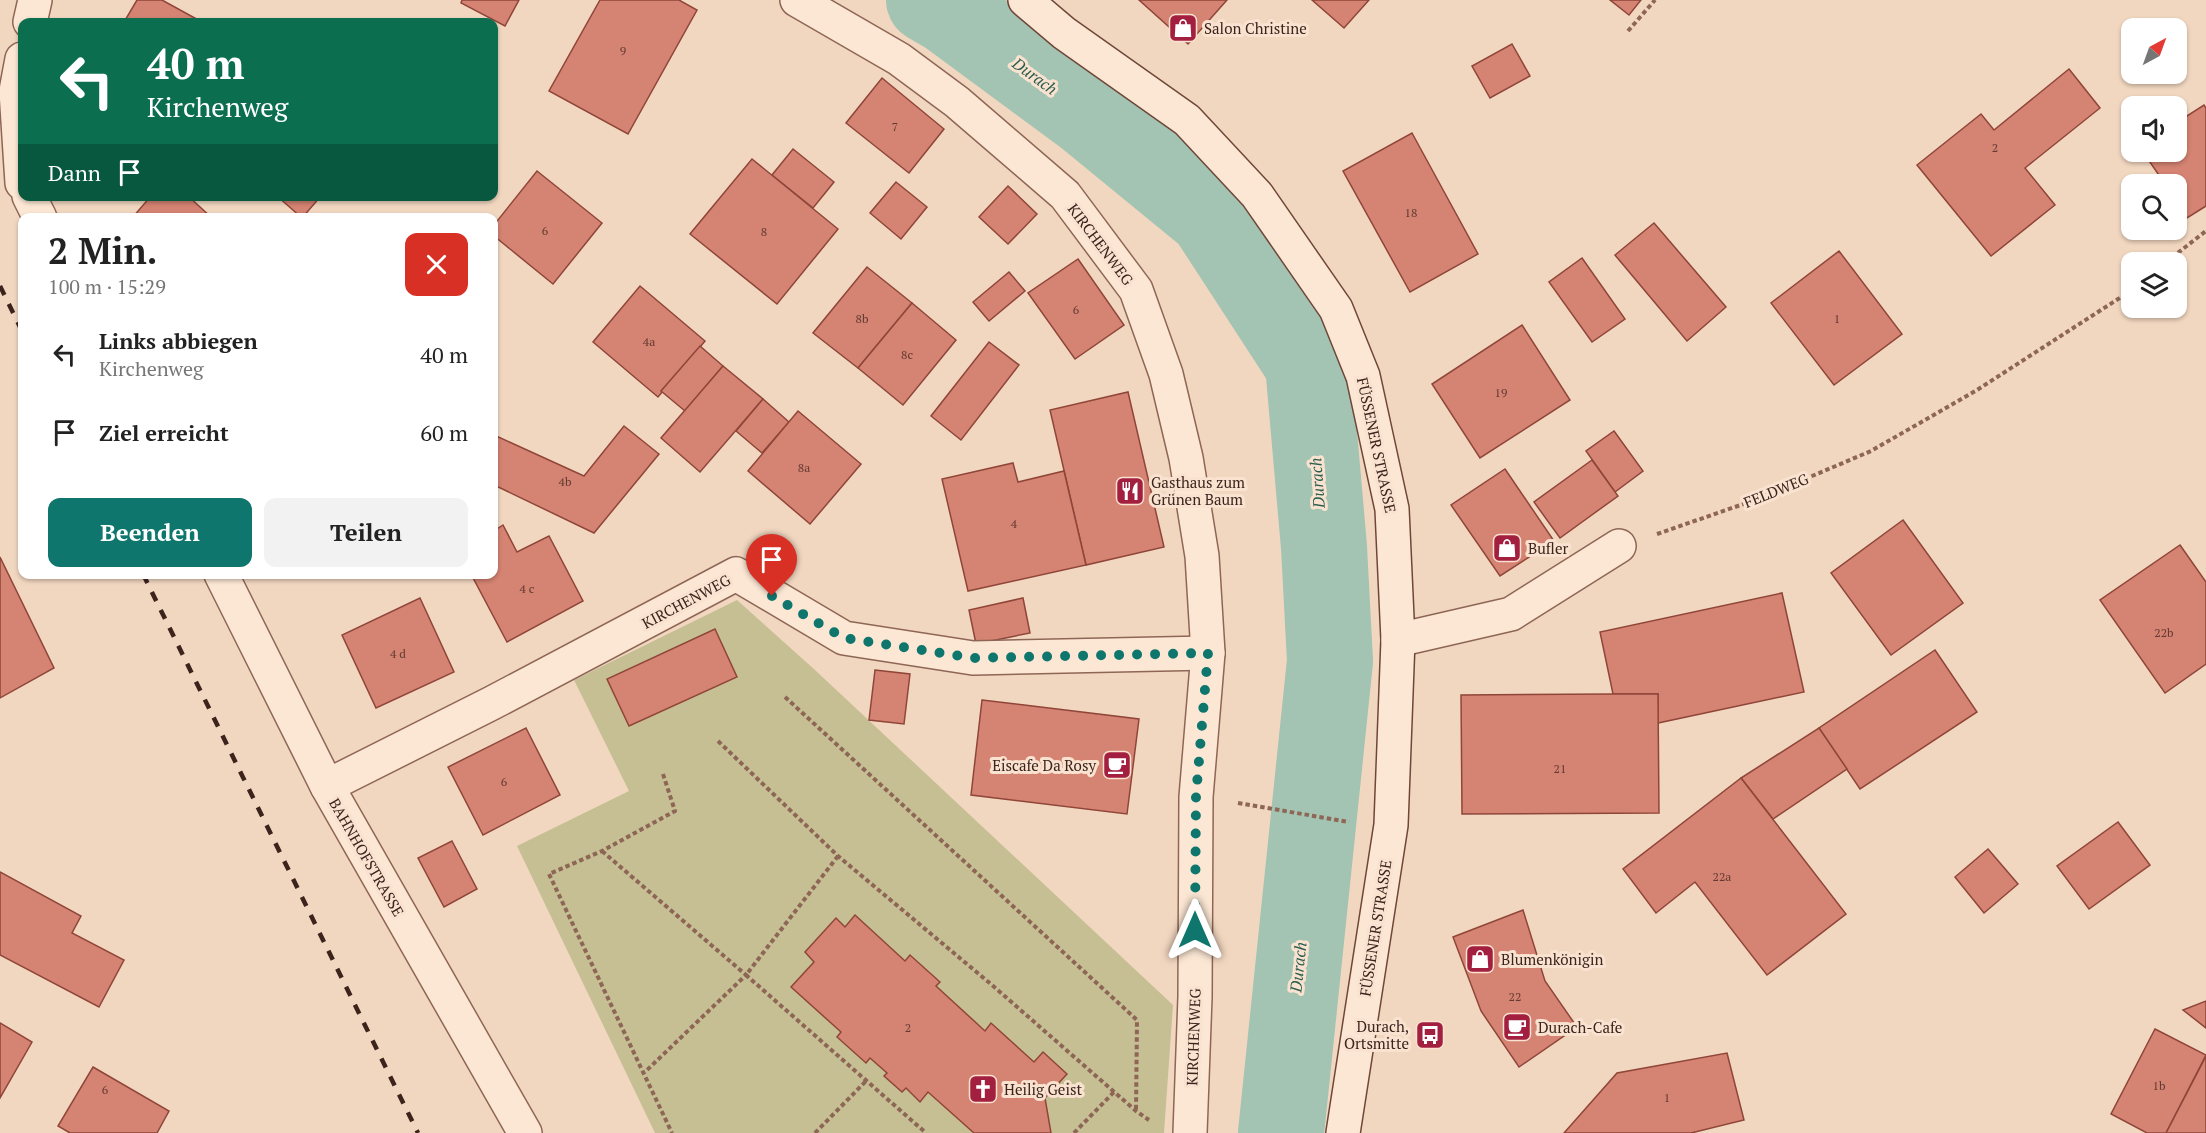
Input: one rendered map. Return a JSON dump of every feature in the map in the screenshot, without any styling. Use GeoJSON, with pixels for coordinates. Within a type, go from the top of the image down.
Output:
{"type":"FeatureCollection","features":[{"type":"Feature","properties":{"kind":"street"},"geometry":{"type":"LineString","coordinates":[[31,18],[35,0]]}},
{"type":"Feature","properties":{"kind":"street","name":"KIRCHENWEG"},"geometry":{"type":"LineString","coordinates":[[797,0],[899,59],[957,102],[1065,195],[1136,290],[1166,374],[1186,458],[1202,556],[1208,653],[1196,796],[1195,997],[1190,1133]]}},
{"type":"Feature","properties":{"kind":"street","name":"FÜSSENER STRASSE"},"geometry":{"type":"LineString","coordinates":[[1025,0],[1065,33],[1187,120],[1257,195],[1336,309],[1363,376],[1392,509],[1398,640],[1391,825],[1343,1133]]}},
{"type":"Feature","properties":{"kind":"street"},"geometry":{"type":"LineString","coordinates":[[18,80],[16,91],[18,122]]}},
{"type":"Feature","properties":{"kind":"street"},"geometry":{"type":"LineString","coordinates":[[1398,640],[1511,614],[1619,546]]}},
{"type":"Feature","properties":{"kind":"street","name":"KIRCHENWEG"},"geometry":{"type":"LineString","coordinates":[[327,786],[492,703],[736,574],[844,638],[973,658],[1208,653]]}},
{"type":"Feature","properties":{"kind":"street","name":"BAHNHOFSTRASSE"},"geometry":{"type":"LineString","coordinates":[[224,579],[327,786],[525,1133]]}},
{"type":"Feature","properties":{"kind":"path"},"geometry":{"type":"LineString","coordinates":[[1628,31],[1655,0]]}},
{"type":"Feature","properties":{"kind":"path"},"geometry":{"type":"LineString","coordinates":[[2179,252],[2206,231]]}},
{"type":"Feature","properties":{"kind":"path","name":"FELDWEG"},"geometry":{"type":"LineString","coordinates":[[1619,546],[1758,499],[1871,451],[1977,390],[2121,297]]}},
{"type":"Feature","properties":{"kind":"path"},"geometry":{"type":"LineString","coordinates":[[785,697],[1137,1020],[1136,1111]]}},
{"type":"Feature","properties":{"kind":"path"},"geometry":{"type":"LineString","coordinates":[[718,741],[838,856],[992,985],[1136,1111],[1155,1124]]}},
{"type":"Feature","properties":{"kind":"path"},"geometry":{"type":"LineString","coordinates":[[663,774],[675,811],[602,851],[549,874],[672,1133]]}},
{"type":"Feature","properties":{"kind":"path"},"geometry":{"type":"LineString","coordinates":[[1282,809],[1358,824]]}},
{"type":"Feature","properties":{"kind":"path"},"geometry":{"type":"LineString","coordinates":[[602,851],[926,1133]]}},
{"type":"Feature","properties":{"kind":"path"},"geometry":{"type":"LineString","coordinates":[[645,1072],[746,975],[838,856]]}},
{"type":"Feature","properties":{"kind":"path"},"geometry":{"type":"LineString","coordinates":[[815,1133],[867,1080]]}},
{"type":"Feature","properties":{"kind":"path"},"geometry":{"type":"LineString","coordinates":[[1074,1133],[1114,1092]]}},
{"type":"Feature","properties":{"kind":"shaded area"},"geometry":{"type":"Polygon","coordinates":[[[737,600],[1173,1005],[1164,1133],[1051,1133],[1045,1098],[1034,1062],[991,1024],[985,1031],[936,986],[940,981],[911,955],[905,961],[855,915],[845,927],[836,918],[805,952],[814,962],[792,987],[841,1032],[838,1037],[865,1063],[870,1058],[887,1073],[884,1076],[902,1092],[906,1088],[920,1102],[928,1092],[974,1133],[655,1133],[517,846],[629,791],[574,680],[737,600]]]}},
{"type":"Feature","properties":{"kind":"building"},"geometry":{"type":"Polygon","coordinates":[[[137,0],[162,0],[195,18],[126,18],[137,0]]]}},
{"type":"Feature","properties":{"kind":"building"},"geometry":{"type":"Polygon","coordinates":[[[462,0],[519,0],[505,26],[498,22],[498,18],[490,18],[461,3],[462,0]]]}},
{"type":"Feature","properties":{"kind":"building"},"geometry":{"type":"Polygon","coordinates":[[[600,0],[679,0],[697,10],[628,134],[549,91],[600,0]]]}},
{"type":"Feature","properties":{"kind":"building"},"geometry":{"type":"Polygon","coordinates":[[[1139,0],[1227,0],[1188,44],[1139,0]]]}},
{"type":"Feature","properties":{"kind":"building"},"geometry":{"type":"Polygon","coordinates":[[[1312,0],[1369,0],[1344,28],[1312,0]]]}},
{"type":"Feature","properties":{"kind":"building"},"geometry":{"type":"Polygon","coordinates":[[[1610,0],[1641,0],[1629,15],[1610,0]]]}},
{"type":"Feature","properties":{"kind":"building"},"geometry":{"type":"Polygon","coordinates":[[[1512,44],[1530,76],[1490,98],[1472,66],[1512,44]]]}},
{"type":"Feature","properties":{"kind":"building"},"geometry":{"type":"Polygon","coordinates":[[[2069,69],[2100,108],[2025,168],[2055,205],[1991,256],[1917,165],[1981,114],[1994,130],[2069,69]]]}},
{"type":"Feature","properties":{"kind":"building"},"geometry":{"type":"Polygon","coordinates":[[[882,78],[944,129],[909,173],[846,123],[882,78]]]}},
{"type":"Feature","properties":{"kind":"building"},"geometry":{"type":"Polygon","coordinates":[[[2204,105],[2206,108],[2206,206],[2187,218],[2187,174],[2158,174],[2150,162],[2187,162],[2187,116],[2204,105]]]}},
{"type":"Feature","properties":{"kind":"building"},"geometry":{"type":"Polygon","coordinates":[[[1412,133],[1478,254],[1410,292],[1343,171],[1412,133]]]}},
{"type":"Feature","properties":{"kind":"building"},"geometry":{"type":"Polygon","coordinates":[[[793,149],[834,182],[813,208],[772,175],[793,149]]]}},
{"type":"Feature","properties":{"kind":"building"},"geometry":{"type":"Polygon","coordinates":[[[752,159],[838,229],[777,304],[690,234],[752,159]]]}},
{"type":"Feature","properties":{"kind":"building"},"geometry":{"type":"Polygon","coordinates":[[[537,171],[602,223],[553,284],[498,239],[498,220],[537,171]]]}},
{"type":"Feature","properties":{"kind":"building"},"geometry":{"type":"Polygon","coordinates":[[[896,182],[927,207],[901,239],[870,213],[896,182]]]}},
{"type":"Feature","properties":{"kind":"building"},"geometry":{"type":"Polygon","coordinates":[[[1008,186],[1037,214],[1008,244],[979,217],[1008,186]]]}},
{"type":"Feature","properties":{"kind":"building"},"geometry":{"type":"Polygon","coordinates":[[[147,201],[193,201],[207,213],[136,213],[147,201]]]}},
{"type":"Feature","properties":{"kind":"building"},"geometry":{"type":"Polygon","coordinates":[[[283,201],[317,201],[306,213],[296,213],[283,201]]]}},
{"type":"Feature","properties":{"kind":"building"},"geometry":{"type":"Polygon","coordinates":[[[1654,223],[1726,307],[1687,341],[1615,255],[1654,223]]]}},
{"type":"Feature","properties":{"kind":"building"},"geometry":{"type":"Polygon","coordinates":[[[1839,251],[1902,334],[1834,385],[1771,303],[1839,251]]]}},
{"type":"Feature","properties":{"kind":"building"},"geometry":{"type":"Polygon","coordinates":[[[1582,258],[1625,319],[1592,342],[1549,282],[1582,258]]]}},
{"type":"Feature","properties":{"kind":"building"},"geometry":{"type":"Polygon","coordinates":[[[1078,259],[1124,325],[1075,359],[1028,293],[1078,259]]]}},
{"type":"Feature","properties":{"kind":"building"},"geometry":{"type":"Polygon","coordinates":[[[867,267],[912,303],[858,368],[813,333],[867,267]]]}},
{"type":"Feature","properties":{"kind":"building"},"geometry":{"type":"Polygon","coordinates":[[[1009,272],[1025,291],[989,321],[973,302],[1009,272]]]}},
{"type":"Feature","properties":{"kind":"building"},"geometry":{"type":"Polygon","coordinates":[[[640,286],[705,341],[658,397],[593,342],[640,286]]]}},
{"type":"Feature","properties":{"kind":"building"},"geometry":{"type":"Polygon","coordinates":[[[912,303],[956,340],[903,405],[858,368],[912,303]]]}},
{"type":"Feature","properties":{"kind":"building"},"geometry":{"type":"Polygon","coordinates":[[[1522,325],[1570,400],[1480,458],[1432,384],[1522,325]]]}},
{"type":"Feature","properties":{"kind":"building"},"geometry":{"type":"Polygon","coordinates":[[[989,342],[1019,365],[961,440],[931,416],[989,342]]]}},
{"type":"Feature","properties":{"kind":"building"},"geometry":{"type":"Polygon","coordinates":[[[700,346],[723,366],[685,411],[661,391],[700,346]]]}},
{"type":"Feature","properties":{"kind":"building"},"geometry":{"type":"Polygon","coordinates":[[[723,366],[763,399],[700,472],[661,438],[723,366]]]}},
{"type":"Feature","properties":{"kind":"building"},"geometry":{"type":"Polygon","coordinates":[[[1128,392],[1164,547],[1086,565],[1050,410],[1128,392]]]}},
{"type":"Feature","properties":{"kind":"building"},"geometry":{"type":"Polygon","coordinates":[[[763,399],[789,422],[762,453],[736,431],[763,399]]]}},
{"type":"Feature","properties":{"kind":"building"},"geometry":{"type":"Polygon","coordinates":[[[798,411],[861,464],[810,524],[748,471],[798,411]]]}},
{"type":"Feature","properties":{"kind":"building"},"geometry":{"type":"Polygon","coordinates":[[[624,426],[659,454],[594,533],[498,487],[498,437],[584,476],[624,426]]]}},
{"type":"Feature","properties":{"kind":"building"},"geometry":{"type":"Polygon","coordinates":[[[1614,431],[1643,471],[1615,492],[1586,451],[1614,431]]]}},
{"type":"Feature","properties":{"kind":"building"},"geometry":{"type":"Polygon","coordinates":[[[1592,460],[1618,496],[1560,538],[1534,502],[1592,460]]]}},
{"type":"Feature","properties":{"kind":"building"},"geometry":{"type":"Polygon","coordinates":[[[1013,463],[1018,482],[1064,471],[1086,565],[968,591],[942,479],[1013,463]]]}},
{"type":"Feature","properties":{"kind":"building"},"geometry":{"type":"Polygon","coordinates":[[[1505,469],[1554,541],[1500,576],[1451,505],[1505,469]]]}},
{"type":"Feature","properties":{"kind":"building"},"geometry":{"type":"Polygon","coordinates":[[[1903,520],[1963,603],[1891,655],[1831,573],[1903,520]]]}},
{"type":"Feature","properties":{"kind":"building"},"geometry":{"type":"Polygon","coordinates":[[[503,525],[517,552],[549,536],[583,601],[507,642],[474,579],[498,579],[498,528],[503,525]]]}},
{"type":"Feature","properties":{"kind":"building"},"geometry":{"type":"Polygon","coordinates":[[[2180,545],[2206,582],[2206,664],[2165,693],[2100,600],[2180,545]]]}},
{"type":"Feature","properties":{"kind":"building"},"geometry":{"type":"Polygon","coordinates":[[[0,557],[54,668],[0,698],[0,557]]]}},
{"type":"Feature","properties":{"kind":"building"},"geometry":{"type":"Polygon","coordinates":[[[1782,593],[1804,692],[1658,723],[1658,694],[1613,694],[1600,632],[1782,593]]]}},
{"type":"Feature","properties":{"kind":"building"},"geometry":{"type":"Polygon","coordinates":[[[420,598],[454,672],[376,708],[342,635],[420,598]]]}},
{"type":"Feature","properties":{"kind":"building"},"geometry":{"type":"Polygon","coordinates":[[[1023,598],[1030,633],[976,644],[969,610],[1023,598]]]}},
{"type":"Feature","properties":{"kind":"building"},"geometry":{"type":"Polygon","coordinates":[[[715,629],[737,677],[629,726],[607,679],[715,629]]]}},
{"type":"Feature","properties":{"kind":"building"},"geometry":{"type":"Polygon","coordinates":[[[1935,650],[1977,712],[1860,789],[1819,728],[1935,650]]]}},
{"type":"Feature","properties":{"kind":"building"},"geometry":{"type":"Polygon","coordinates":[[[875,670],[910,674],[904,724],[869,720],[875,670]]]}},
{"type":"Feature","properties":{"kind":"building"},"geometry":{"type":"Polygon","coordinates":[[[1658,694],[1659,813],[1462,814],[1461,695],[1658,694]]]}},
{"type":"Feature","properties":{"kind":"building"},"geometry":{"type":"Polygon","coordinates":[[[982,700],[1139,719],[1127,814],[971,795],[982,700]]]}},
{"type":"Feature","properties":{"kind":"building"},"geometry":{"type":"Polygon","coordinates":[[[526,728],[560,795],[483,835],[448,767],[526,728]]]}},
{"type":"Feature","properties":{"kind":"building"},"geometry":{"type":"Polygon","coordinates":[[[1819,728],[1847,769],[1773,819],[1741,778],[1819,728]]]}},
{"type":"Feature","properties":{"kind":"building"},"geometry":{"type":"Polygon","coordinates":[[[1741,778],[1846,914],[1767,975],[1695,882],[1656,913],[1623,869],[1741,778]]]}},
{"type":"Feature","properties":{"kind":"building"},"geometry":{"type":"Polygon","coordinates":[[[2118,822],[2150,865],[2089,909],[2057,866],[2118,822]]]}},
{"type":"Feature","properties":{"kind":"building"},"geometry":{"type":"Polygon","coordinates":[[[452,841],[477,889],[444,907],[418,858],[452,841]]]}},
{"type":"Feature","properties":{"kind":"building"},"geometry":{"type":"Polygon","coordinates":[[[1988,849],[2018,884],[1984,913],[1955,877],[1988,849]]]}},
{"type":"Feature","properties":{"kind":"building"},"geometry":{"type":"Polygon","coordinates":[[[0,872],[81,916],[72,933],[124,960],[99,1007],[0,955],[0,872]]]}},
{"type":"Feature","properties":{"kind":"building"},"geometry":{"type":"Polygon","coordinates":[[[1523,910],[1545,981],[1577,1027],[1519,1067],[1481,1011],[1453,937],[1523,910]]]}},
{"type":"Feature","properties":{"kind":"building"},"geometry":{"type":"Polygon","coordinates":[[[855,915],[905,961],[910,955],[940,982],[936,986],[985,1031],[991,1023],[1034,1062],[1043,1052],[1067,1074],[1045,1098],[1051,1133],[974,1133],[928,1092],[920,1102],[906,1088],[902,1092],[884,1076],[887,1073],[870,1058],[866,1063],[837,1037],[841,1032],[791,987],[814,962],[805,952],[836,918],[845,927],[855,915]]]}},
{"type":"Feature","properties":{"kind":"building"},"geometry":{"type":"Polygon","coordinates":[[[2206,1001],[2206,1028],[2183,1010],[2206,1001]]]}},
{"type":"Feature","properties":{"kind":"building"},"geometry":{"type":"Polygon","coordinates":[[[0,1023],[32,1042],[0,1098],[0,1023]]]}},
{"type":"Feature","properties":{"kind":"building"},"geometry":{"type":"Polygon","coordinates":[[[2155,1029],[2206,1055],[2166,1133],[2147,1133],[2111,1114],[2155,1029]]]}},
{"type":"Feature","properties":{"kind":"building"},"geometry":{"type":"Polygon","coordinates":[[[1727,1053],[1744,1120],[1691,1133],[1564,1133],[1617,1073],[1727,1053]]]}},
{"type":"Feature","properties":{"kind":"building"},"geometry":{"type":"Polygon","coordinates":[[[2206,1056],[2206,1133],[2166,1133],[2206,1056]]]}},
{"type":"Feature","properties":{"kind":"building"},"geometry":{"type":"Polygon","coordinates":[[[93,1067],[169,1111],[157,1133],[70,1133],[58,1126],[93,1067]]]}},
{"type":"Feature","properties":{"kind":"waterway","name":"Durach"},"geometry":{"type":"LineString","coordinates":[[929,0],[948,11],[1089,115],[1211,215],[1308,364],[1324,547],[1330,661],[1281,1133]]}},
{"type":"Feature","properties":{"kind":"railway"},"geometry":{"type":"LineString","coordinates":[[0,286],[18,323]]}},
{"type":"Feature","properties":{"kind":"railway"},"geometry":{"type":"LineString","coordinates":[[145,579],[418,1133]]}},
{"type":"Feature","properties":{"kind":"place","name":"Salon Christine"},"geometry":{"type":"Point","coordinates":[1183,28]}},
{"type":"Feature","properties":{"kind":"place","name":"Gasthaus zum Grünen Baum"},"geometry":{"type":"Point","coordinates":[1130,491]}},
{"type":"Feature","properties":{"kind":"place","name":"Bufler"},"geometry":{"type":"Point","coordinates":[1507,548]}},
{"type":"Feature","properties":{"kind":"place","name":"Eiscafe Da Rosy"},"geometry":{"type":"Point","coordinates":[1117,765]}},
{"type":"Feature","properties":{"kind":"place","name":"Blumenkönigin"},"geometry":{"type":"Point","coordinates":[1480,959]}},
{"type":"Feature","properties":{"kind":"place","name":"Durach-Cafe"},"geometry":{"type":"Point","coordinates":[1517,1027]}},
{"type":"Feature","properties":{"kind":"place","name":"Durach, Ortsmitte"},"geometry":{"type":"Point","coordinates":[1430,1035]}},
{"type":"Feature","properties":{"kind":"place","name":"Heilig Geist"},"geometry":{"type":"Point","coordinates":[983,1089]}},
{"type":"Feature","properties":{"kind":"route"},"geometry":{"type":"LineString","coordinates":[[772,596],[844,638],[973,658],[1208,653],[1196,796],[1195,930]]}}]}
